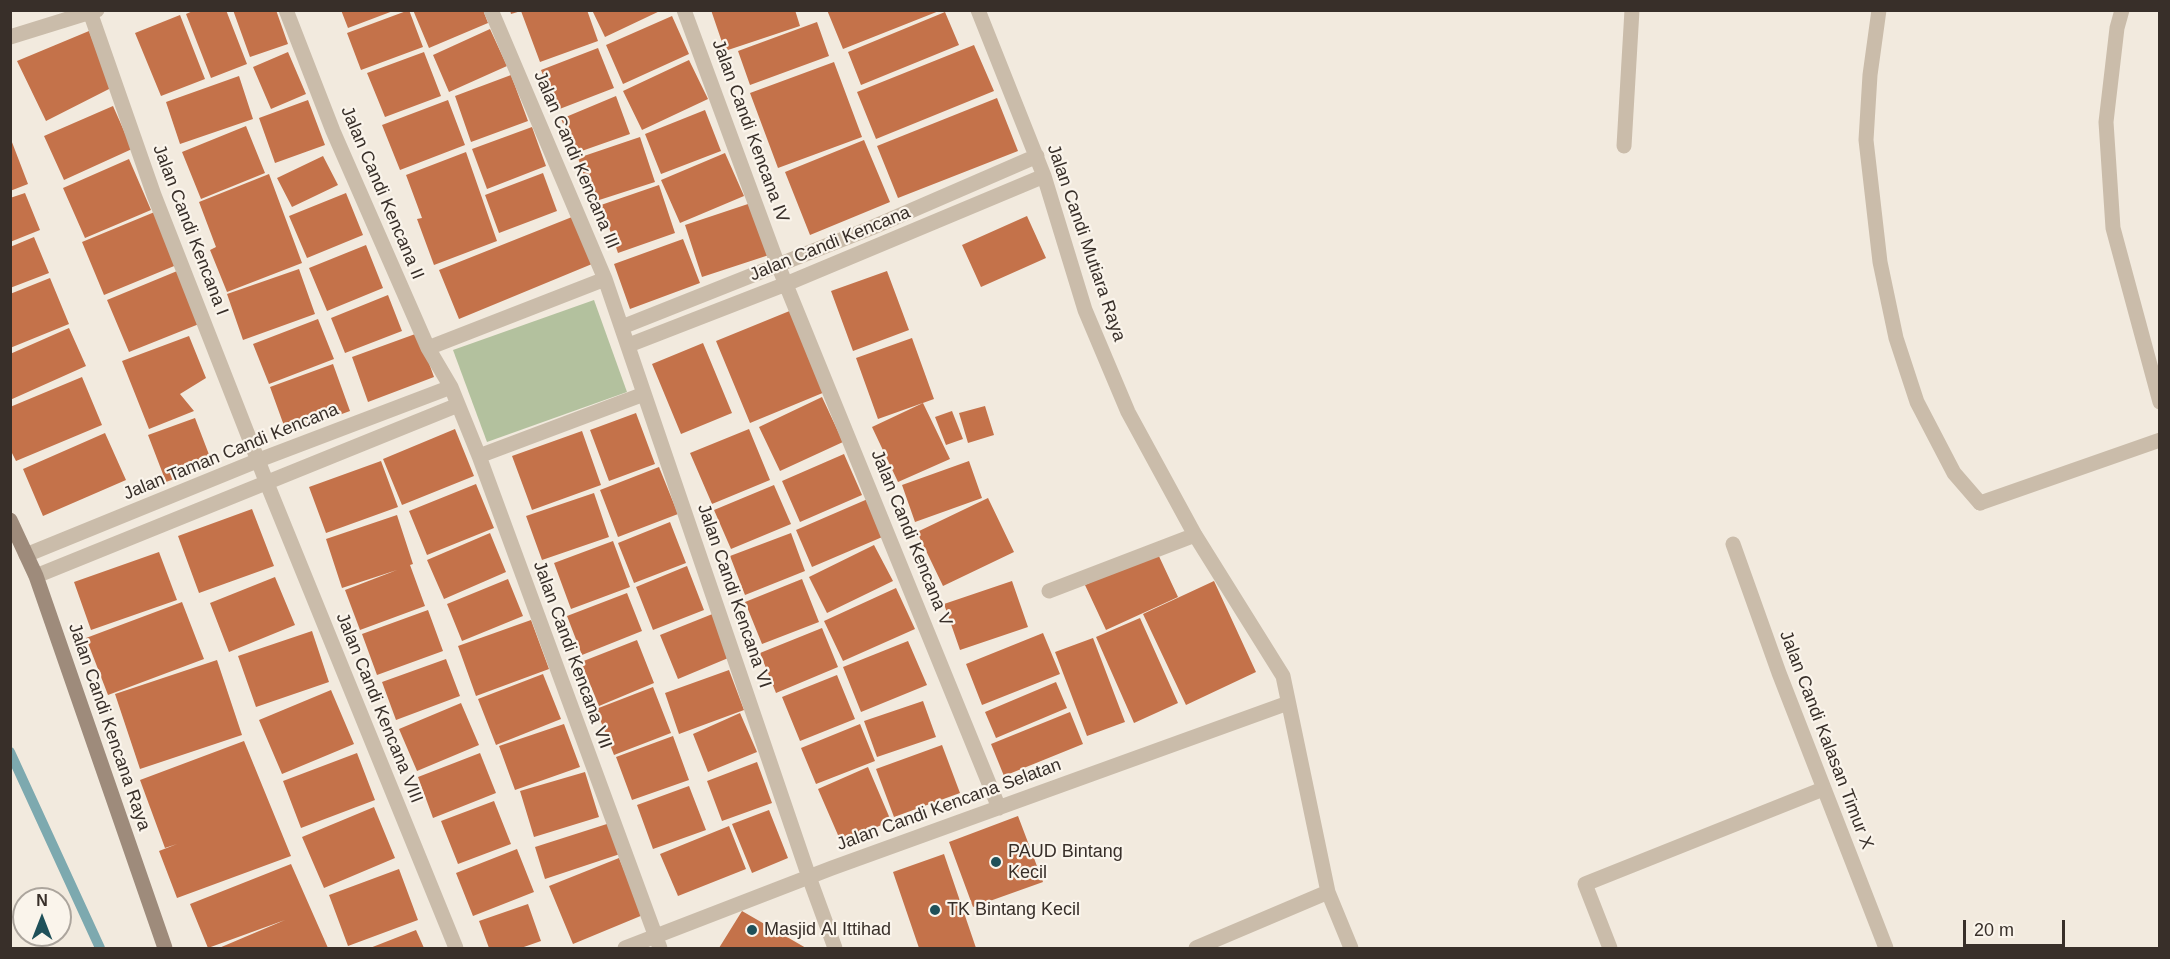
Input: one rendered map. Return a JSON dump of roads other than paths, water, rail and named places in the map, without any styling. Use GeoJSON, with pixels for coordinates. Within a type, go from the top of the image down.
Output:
{"type":"FeatureCollection","features":[{"type":"Feature","properties":{"kind":"street","name":"Jalan Candi Kencana II"},"geometry":{"type":"LineString","coordinates":[[286,10],[333,131],[428,348],[451,387]]}},
{"type":"Feature","properties":{"kind":"street","name":"Jalan Candi Kencana III"},"geometry":{"type":"LineString","coordinates":[[491,10],[605,279],[622,327]]}},
{"type":"Feature","properties":{"kind":"street","name":"Jalan Candi Kencana IV"},"geometry":{"type":"LineString","coordinates":[[684,10],[786,284]]}},
{"type":"Feature","properties":{"kind":"street","name":"Jalan Candi Mutiara Raya"},"geometry":{"type":"LineString","coordinates":[[978,10],[1037,156],[1085,310],[1124,402],[1195,535],[1279,668],[1328,892],[1351,948]]}},
{"type":"Feature","properties":{"kind":"street"},"geometry":{"type":"LineString","coordinates":[[1624,146],[1632,10]]}},
{"type":"Feature","properties":{"kind":"street"},"geometry":{"type":"LineString","coordinates":[[1879,10],[1870,75],[1866,140],[1880,262],[1896,338],[1917,402],[1954,474],[1980,503],[2160,440]]}},
{"type":"Feature","properties":{"kind":"street"},"geometry":{"type":"LineString","coordinates":[[2122,10],[2117,28],[2106,122],[2113,228],[2160,402]]}},
{"type":"Feature","properties":{"kind":"street"},"geometry":{"type":"LineString","coordinates":[[10,37],[72,14],[94,11]]}},
{"type":"Feature","properties":{"kind":"street","name":"Jalan Candi Kencana I"},"geometry":{"type":"LineString","coordinates":[[94,11],[154,195],[266,481]]}},
{"type":"Feature","properties":{"kind":"street","name":"Jalan Candi Kencana"},"geometry":{"type":"LineString","coordinates":[[622,327],[871,228],[1037,156]]}},
{"type":"Feature","properties":{"kind":"street","name":"Jalan Candi Kencana"},"geometry":{"type":"LineString","coordinates":[[629,345],[786,284],[1044,176]]}},
{"type":"Feature","properties":{"kind":"street"},"geometry":{"type":"LineString","coordinates":[[428,348],[605,279]]}},
{"type":"Feature","properties":{"kind":"street","name":"Jalan Candi Kencana V"},"geometry":{"type":"LineString","coordinates":[[786,284],[999,808]]}},
{"type":"Feature","properties":{"kind":"street","name":"Jalan Candi Kencana VI"},"geometry":{"type":"LineString","coordinates":[[622,327],[835,948]]}},
{"type":"Feature","properties":{"kind":"street","name":"Jalan Taman Candi Kencana"},"geometry":{"type":"LineString","coordinates":[[26,555],[259,460],[451,387]]}},
{"type":"Feature","properties":{"kind":"street","name":"Jalan Candi Kencana VII"},"geometry":{"type":"LineString","coordinates":[[451,387],[479,456],[658,943]]}},
{"type":"Feature","properties":{"kind":"street"},"geometry":{"type":"LineString","coordinates":[[479,456],[645,394]]}},
{"type":"Feature","properties":{"kind":"street"},"geometry":{"type":"LineString","coordinates":[[36,576],[458,405]]}},
{"type":"Feature","properties":{"kind":"street","name":"Jalan Candi Kencana VIII"},"geometry":{"type":"LineString","coordinates":[[266,481],[456,948]]}},
{"type":"Feature","properties":{"kind":"street","name":"Jalan Candi Kencana Raya"},"geometry":{"type":"LineString","coordinates":[[10,520],[36,576],[165,948]]}},
{"type":"Feature","properties":{"kind":"street"},"geometry":{"type":"LineString","coordinates":[[1049,591],[1195,535]]}},
{"type":"Feature","properties":{"kind":"street","name":"Jalan Candi Kalasan Timur X"},"geometry":{"type":"LineString","coordinates":[[1733,544],[1823,789],[1886,948]]}},
{"type":"Feature","properties":{"kind":"street","name":"Jalan Candi Kencana Selatan"},"geometry":{"type":"LineString","coordinates":[[626,948],[658,943],[809,877],[1288,703]]}},
{"type":"Feature","properties":{"kind":"street"},"geometry":{"type":"LineString","coordinates":[[1610,948],[1585,885],[1823,789]]}},
{"type":"Feature","properties":{"kind":"street"},"geometry":{"type":"LineString","coordinates":[[1196,948],[1328,892]]}},
{"type":"Feature","properties":{"kind":"waterway"},"geometry":{"type":"LineString","coordinates":[[10,752],[100,948]]}},
{"type":"Feature","properties":{"kind":"place","name":"PAUD Bintang Kecil"},"geometry":{"type":"Point","coordinates":[996,862]}},
{"type":"Feature","properties":{"kind":"place","name":"TK Bintang Kecil"},"geometry":{"type":"Point","coordinates":[935,910]}},
{"type":"Feature","properties":{"kind":"place","name":"Masjid Al Ittihad"},"geometry":{"type":"Point","coordinates":[752,930]}}]}
